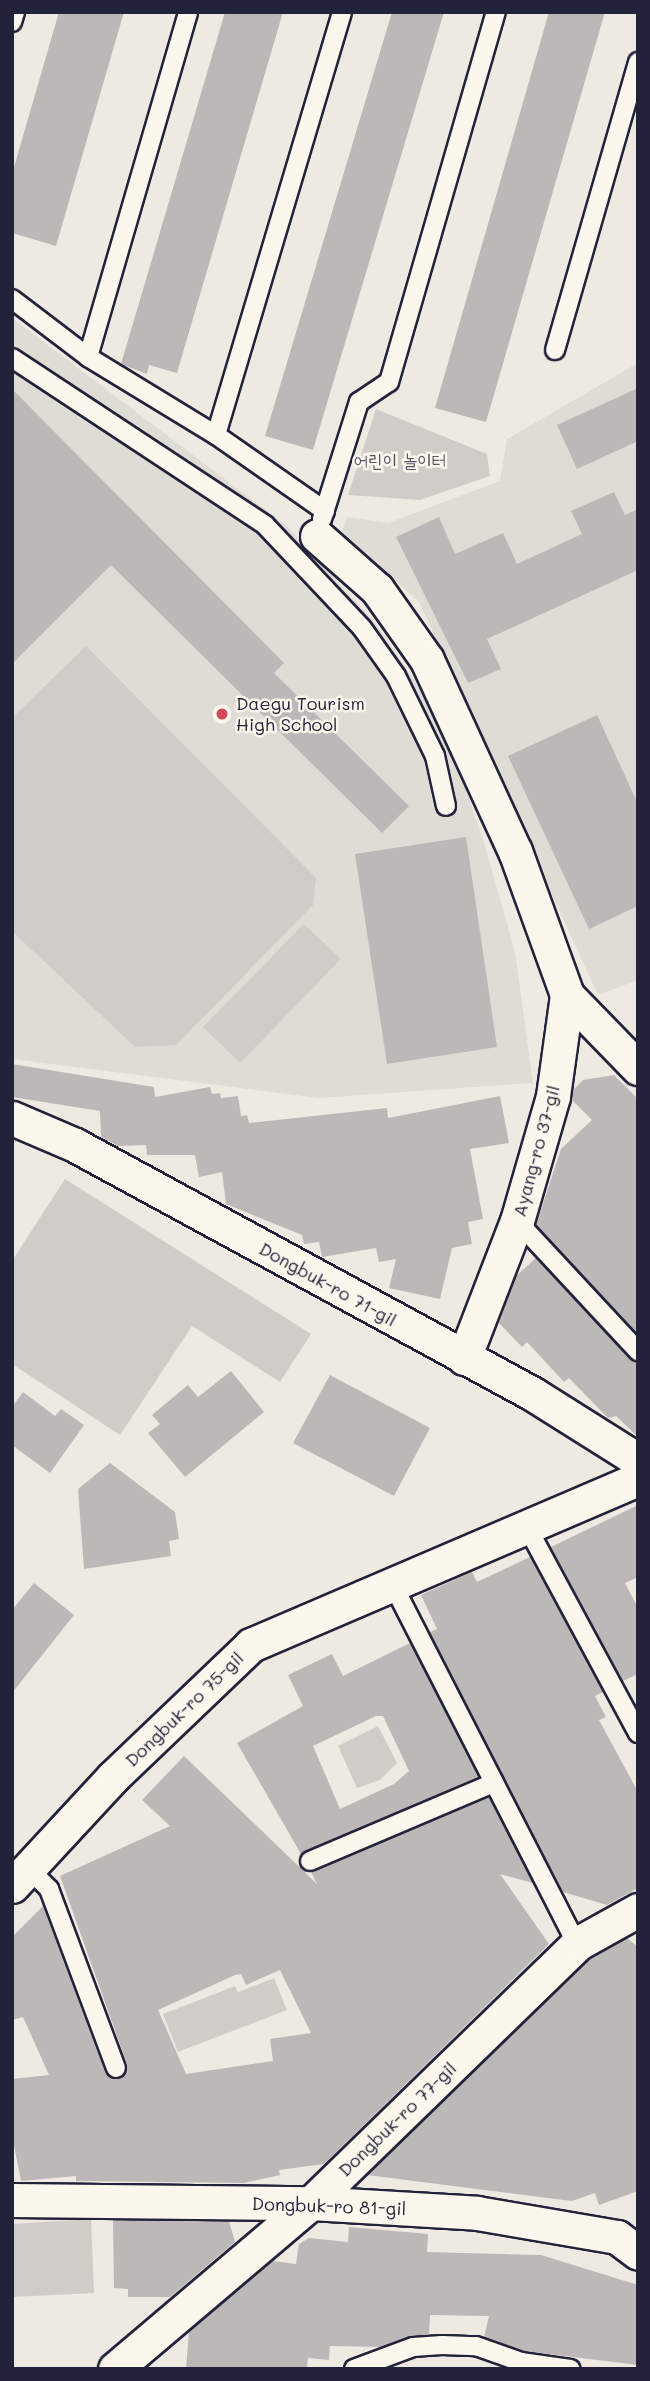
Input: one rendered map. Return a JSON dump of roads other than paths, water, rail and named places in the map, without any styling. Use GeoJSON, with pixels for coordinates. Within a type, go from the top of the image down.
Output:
{"type":"FeatureCollection","features":[{"type":"Feature","properties":{"kind":"street"},"geometry":{"type":"LineString","coordinates":[[321,524],[377,589],[427,660],[515,851],[567,995],[638,1068]]}},
{"type":"Feature","properties":{"kind":"street","name":"Ayang-ro 37-gil"},"geometry":{"type":"LineString","coordinates":[[464,1358],[517,1221],[553,1096],[567,995]]}},
{"type":"Feature","properties":{"kind":"street","name":"Dongbuk-ro 71-gil"},"geometry":{"type":"LineString","coordinates":[[12,1118],[75,1145],[464,1358],[638,1460]]}},
{"type":"Feature","properties":{"kind":"street","name":"Dongbuk-ro 75-gil"},"geometry":{"type":"LineString","coordinates":[[20,1877],[251,1645],[638,1479]]}},
{"type":"Feature","properties":{"kind":"street","name":"Dongbuk-ro 77-gil"},"geometry":{"type":"LineString","coordinates":[[115,2369],[311,2203],[577,1944],[638,1910]]}},
{"type":"Feature","properties":{"kind":"street","name":"Dongbuk-ro 81-gil"},"geometry":{"type":"LineString","coordinates":[[12,2200],[311,2203],[489,2214],[631,2243]]}},
{"type":"Feature","properties":{"kind":"lane"},"geometry":{"type":"LineString","coordinates":[[12,22],[15,12]]}},
{"type":"Feature","properties":{"kind":"lane"},"geometry":{"type":"LineString","coordinates":[[88,357],[188,12]]}},
{"type":"Feature","properties":{"kind":"lane"},"geometry":{"type":"LineString","coordinates":[[216,435],[342,12]]}},
{"type":"Feature","properties":{"kind":"lane"},"geometry":{"type":"LineString","coordinates":[[12,299],[88,357],[216,435],[321,524],[359,402],[389,382],[496,12]]}},
{"type":"Feature","properties":{"kind":"lane"},"geometry":{"type":"LineString","coordinates":[[555,350],[638,62]]}},
{"type":"Feature","properties":{"kind":"lane"},"geometry":{"type":"LineString","coordinates":[[12,358],[265,525],[362,628],[396,676],[435,756],[446,806]]}},
{"type":"Feature","properties":{"kind":"lane"},"geometry":{"type":"LineString","coordinates":[[517,1221],[638,1351]]}},
{"type":"Feature","properties":{"kind":"lane"},"geometry":{"type":"LineString","coordinates":[[527,1527],[638,1733]]}},
{"type":"Feature","properties":{"kind":"lane"},"geometry":{"type":"LineString","coordinates":[[393,1585],[577,1944]]}},
{"type":"Feature","properties":{"kind":"lane"},"geometry":{"type":"LineString","coordinates":[[310,1860],[494,1783]]}},
{"type":"Feature","properties":{"kind":"lane"},"geometry":{"type":"LineString","coordinates":[[20,1877],[49,1889],[116,2068]]}},
{"type":"Feature","properties":{"kind":"lane"},"geometry":{"type":"LineString","coordinates":[[354,2369],[413,2347],[442,2345],[476,2346],[521,2362],[571,2369]]}},
{"type":"Feature","properties":{"kind":"place","name":"Daegu Tourism High School"},"geometry":{"type":"Point","coordinates":[222,714]}},
{"type":"Feature","properties":{"kind":"park label","name":"어린이 놀이터"},"geometry":{"type":"Point","coordinates":[400,460]}}]}
